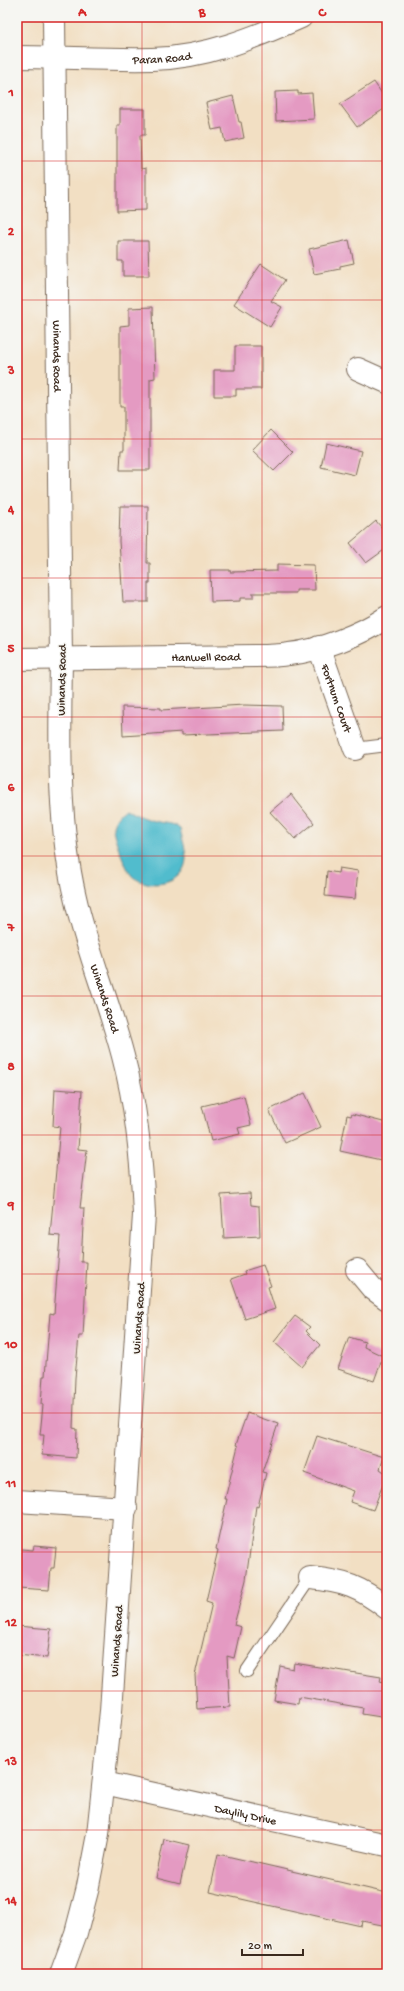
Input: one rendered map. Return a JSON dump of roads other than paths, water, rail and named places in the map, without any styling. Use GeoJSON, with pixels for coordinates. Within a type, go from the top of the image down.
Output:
{"type":"FeatureCollection","features":[{"type":"Feature","properties":{"kind":"street","name":"Winands Road"},"geometry":{"type":"LineString","coordinates":[[54,17],[61,659],[59,759],[64,835],[75,896],[123,1056],[136,1116],[142,1167],[144,1215],[126,1508],[111,1711],[104,1783],[98,1834],[87,1891],[76,1933],[61,1974]]}},
{"type":"Feature","properties":{"kind":"street","name":"Paran Road"},"geometry":{"type":"LineString","coordinates":[[17,57],[152,59],[188,55],[226,46],[264,33],[301,17]]}},
{"type":"Feature","properties":{"kind":"street"},"geometry":{"type":"LineString","coordinates":[[358,369],[387,382]]}},
{"type":"Feature","properties":{"kind":"street","name":"Hanwell Road"},"geometry":{"type":"LineString","coordinates":[[17,659],[255,656],[290,654],[320,647],[350,636],[387,617]]}},
{"type":"Feature","properties":{"kind":"street","name":"Fortnum Court"},"geometry":{"type":"LineString","coordinates":[[320,647],[355,749]]}},
{"type":"Feature","properties":{"kind":"street"},"geometry":{"type":"LineString","coordinates":[[357,1270],[372,1288],[387,1299]]}},
{"type":"Feature","properties":{"kind":"street"},"geometry":{"type":"LineString","coordinates":[[17,1501],[126,1508]]}},
{"type":"Feature","properties":{"kind":"street"},"geometry":{"type":"LineString","coordinates":[[310,1578],[334,1580],[351,1586],[369,1594],[387,1608]]}},
{"type":"Feature","properties":{"kind":"street","name":"Daylily Drive"},"geometry":{"type":"LineString","coordinates":[[104,1783],[387,1845]]}},
{"type":"Feature","properties":{"kind":"lane"},"geometry":{"type":"LineString","coordinates":[[355,749],[387,745]]}},
{"type":"Feature","properties":{"kind":"lane"},"geometry":{"type":"LineString","coordinates":[[247,1671],[310,1578]]}},
{"type":"Feature","properties":{"kind":"water"},"geometry":{"type":"Polygon","coordinates":[[[125,809],[146,819],[173,825],[180,829],[185,847],[186,859],[184,868],[173,880],[166,883],[149,883],[140,881],[130,874],[120,853],[113,830],[116,818],[125,809]]]}}]}
